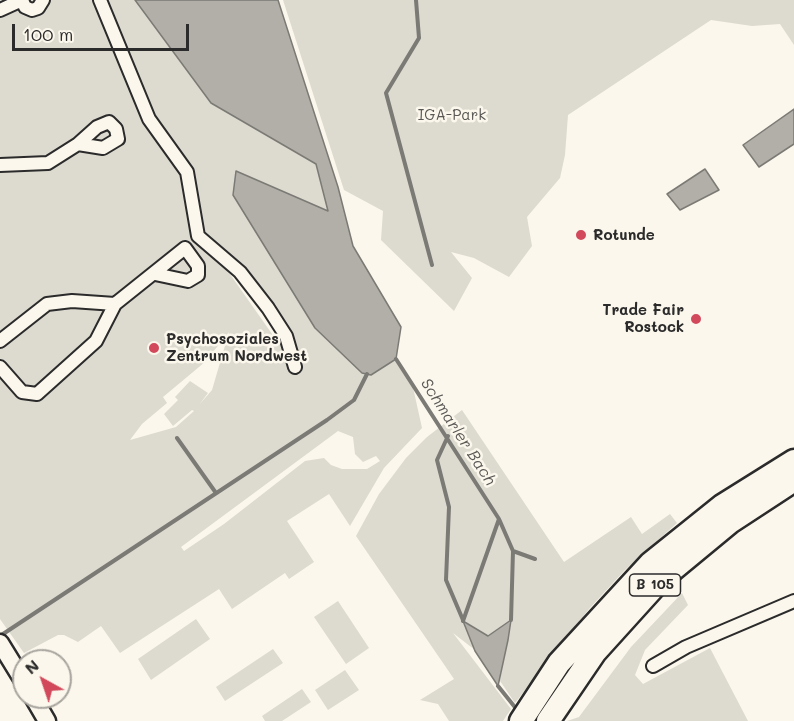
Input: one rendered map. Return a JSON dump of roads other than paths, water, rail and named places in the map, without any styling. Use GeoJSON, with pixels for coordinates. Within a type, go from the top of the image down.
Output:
{"type":"FeatureCollection","features":[{"type":"Feature","properties":{"kind":"highway","name":"B 105"},"geometry":{"type":"LineString","coordinates":[[525,715],[572,648],[651,563],[722,506],[794,461]]}},
{"type":"Feature","properties":{"kind":"highway","name":"B 105"},"geometry":{"type":"LineString","coordinates":[[548,721],[595,652],[661,579],[730,522],[794,480]]}},
{"type":"Feature","properties":{"kind":"street"},"geometry":{"type":"LineString","coordinates":[[0,10],[22,0],[25,7],[32,10],[38,8],[43,0]]}},
{"type":"Feature","properties":{"kind":"street"},"geometry":{"type":"LineString","coordinates":[[100,0],[149,119],[187,172],[198,236],[240,272],[267,308],[286,336],[295,367]]}},
{"type":"Feature","properties":{"kind":"street"},"geometry":{"type":"LineString","coordinates":[[0,165],[48,163],[78,144]]}},
{"type":"Feature","properties":{"kind":"street"},"geometry":{"type":"LineString","coordinates":[[0,367],[22,392],[37,394],[96,341],[115,304],[155,274]]}},
{"type":"Feature","properties":{"kind":"street"},"geometry":{"type":"LineString","coordinates":[[0,340],[46,304],[72,301],[115,304]]}},
{"type":"Feature","properties":{"kind":"street"},"geometry":{"type":"LineString","coordinates":[[653,666],[686,647],[794,601]]}},
{"type":"Feature","properties":{"kind":"street"},"geometry":{"type":"LineString","coordinates":[[0,643],[12,662]]}},
{"type":"Feature","properties":{"kind":"waterway"},"geometry":{"type":"LineString","coordinates":[[416,0],[419,38],[386,93],[432,265]]}},
{"type":"Feature","properties":{"kind":"waterway","name":"Schmarler Bach"},"geometry":{"type":"LineString","coordinates":[[396,359],[499,519],[463,621]]}},
{"type":"Feature","properties":{"kind":"waterway"},"geometry":{"type":"LineString","coordinates":[[0,636],[327,420],[354,400],[367,374]]}},
{"type":"Feature","properties":{"kind":"waterway"},"geometry":{"type":"LineString","coordinates":[[448,436],[437,460],[449,507],[446,580],[463,620]]}},
{"type":"Feature","properties":{"kind":"waterway"},"geometry":{"type":"LineString","coordinates":[[177,438],[216,493]]}},
{"type":"Feature","properties":{"kind":"waterway","name":"Schmarler Bach"},"geometry":{"type":"LineString","coordinates":[[499,519],[513,551],[511,620]]}},
{"type":"Feature","properties":{"kind":"waterway","name":"Schmarler Bach"},"geometry":{"type":"LineString","coordinates":[[513,551],[535,559]]}},
{"type":"Feature","properties":{"kind":"waterway","name":"Schmarler Bach"},"geometry":{"type":"LineString","coordinates":[[498,686],[518,711]]}},
{"type":"Feature","properties":{"kind":"place","name":"Rotunde"},"geometry":{"type":"Point","coordinates":[581,235]}},
{"type":"Feature","properties":{"kind":"place","name":"Trade Fair Rostock"},"geometry":{"type":"Point","coordinates":[696,319]}},
{"type":"Feature","properties":{"kind":"place","name":"Psychosoziales Zentrum Nordwest"},"geometry":{"type":"Point","coordinates":[154,348]}},
{"type":"Feature","properties":{"kind":"park label","name":"IGA-Park"},"geometry":{"type":"Point","coordinates":[452,115]}}]}
